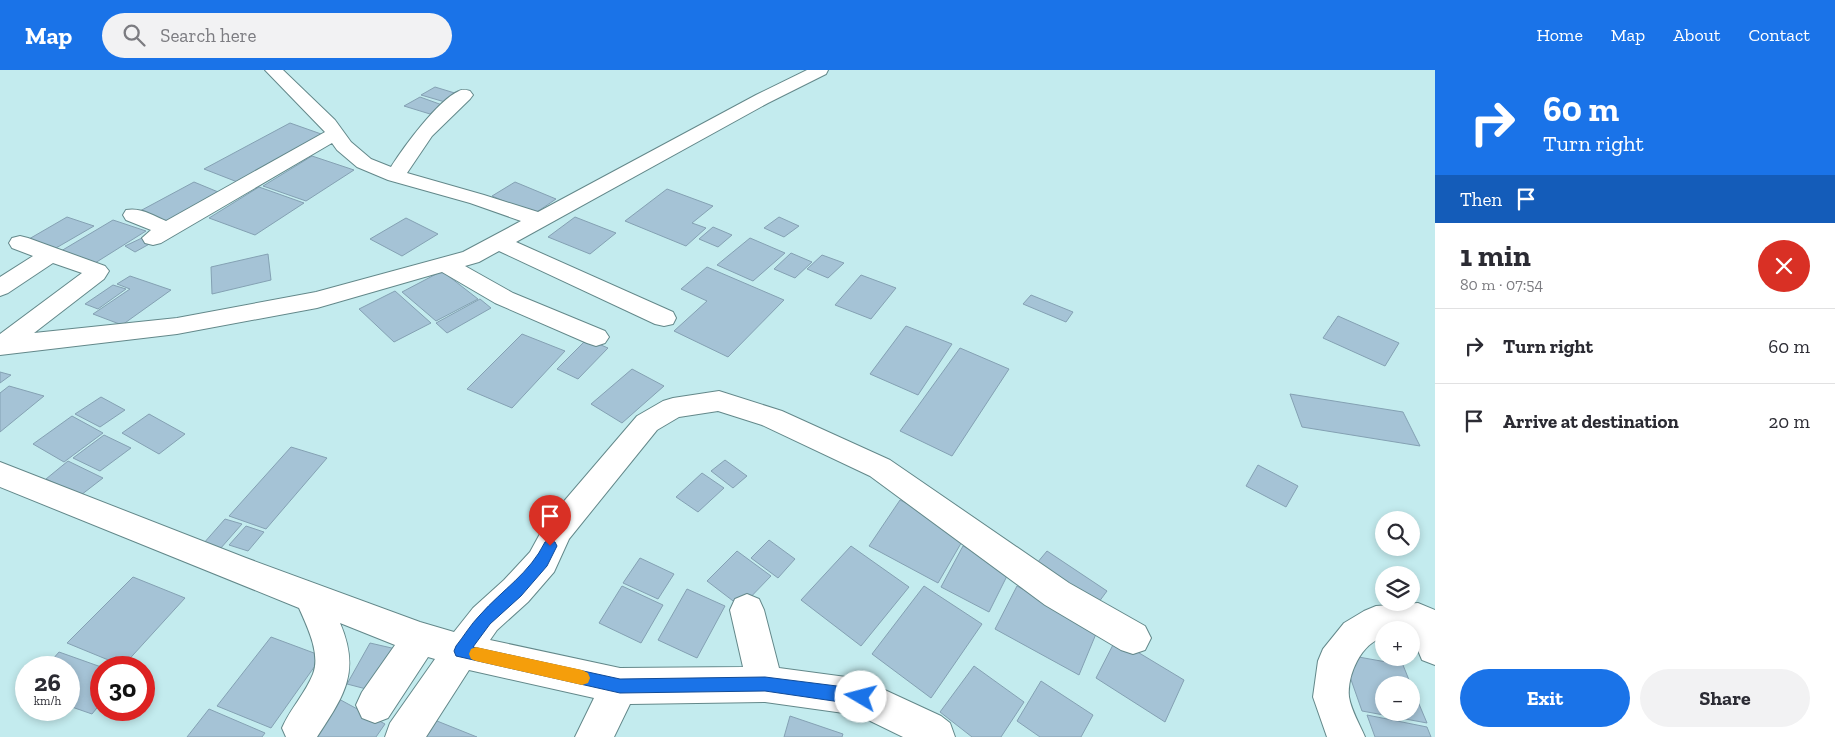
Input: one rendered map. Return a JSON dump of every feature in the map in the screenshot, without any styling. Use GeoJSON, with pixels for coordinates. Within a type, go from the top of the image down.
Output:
{"type":"FeatureCollection","features":[{"type":"Feature","properties":{"kind":"street"},"geometry":{"type":"LineString","coordinates":[[272,70],[294,88],[344,146],[364,163],[395,176],[477,199],[540,220]]}},
{"type":"Feature","properties":{"kind":"street"},"geometry":{"type":"LineString","coordinates":[[1,346],[177,326],[317,300],[471,257],[762,98],[820,70]]}},
{"type":"Feature","properties":{"kind":"street"},"geometry":{"type":"LineString","coordinates":[[395,176],[411,149],[440,115],[464,95]]}},
{"type":"Feature","properties":{"kind":"street"},"geometry":{"type":"LineString","coordinates":[[134,215],[160,234],[335,134]]}},
{"type":"Feature","properties":{"kind":"street"},"geometry":{"type":"LineString","coordinates":[[498,242],[664,318]]}},
{"type":"Feature","properties":{"kind":"street"},"geometry":{"type":"LineString","coordinates":[[1,346],[96,274],[97,271],[20,243]]}},
{"type":"Feature","properties":{"kind":"street"},"geometry":{"type":"LineString","coordinates":[[0,288],[50,255]]}},
{"type":"Feature","properties":{"kind":"street"},"geometry":{"type":"LineString","coordinates":[[444,264],[504,298],[596,337]]}},
{"type":"Feature","properties":{"kind":"street"},"geometry":{"type":"LineString","coordinates":[[404,737],[461,651],[485,619],[516,591],[542,562],[558,530],[647,423],[673,408],[719,401],[772,418],[880,468],[1057,594],[1133,638]]}},
{"type":"Feature","properties":{"kind":"street"},"geometry":{"type":"LineString","coordinates":[[0,474],[311,597],[420,638],[461,651],[620,686],[765,684],[861,697],[923,734]]}},
{"type":"Feature","properties":{"kind":"street"},"geometry":{"type":"LineString","coordinates":[[301,728],[323,696],[334,664],[326,630],[311,597]]}},
{"type":"Feature","properties":{"kind":"street"},"geometry":{"type":"LineString","coordinates":[[747,610],[765,684]]}},
{"type":"Feature","properties":{"kind":"street"},"geometry":{"type":"LineString","coordinates":[[1346,737],[1331,697],[1336,661],[1356,634],[1376,622],[1418,619],[1426,622],[1432,631],[1435,648]]}},
{"type":"Feature","properties":{"kind":"street"},"geometry":{"type":"LineString","coordinates":[[375,705],[420,638]]}},
{"type":"Feature","properties":{"kind":"street"},"geometry":{"type":"LineString","coordinates":[[594,737],[620,686]]}},
{"type":"Feature","properties":{"kind":"building"},"geometry":{"type":"Polygon","coordinates":[[[435,87],[458,94],[445,102],[421,95],[435,87]]]}},
{"type":"Feature","properties":{"kind":"building"},"geometry":{"type":"Polygon","coordinates":[[[420,97],[445,106],[430,114],[404,106],[420,97]]]}},
{"type":"Feature","properties":{"kind":"building"},"geometry":{"type":"Polygon","coordinates":[[[290,123],[324,135],[240,183],[204,169],[290,123]]]}},
{"type":"Feature","properties":{"kind":"building"},"geometry":{"type":"Polygon","coordinates":[[[312,156],[354,170],[306,201],[263,186],[312,156]]]}},
{"type":"Feature","properties":{"kind":"building"},"geometry":{"type":"Polygon","coordinates":[[[194,182],[223,194],[170,224],[140,211],[194,182]]]}},
{"type":"Feature","properties":{"kind":"building"},"geometry":{"type":"Polygon","coordinates":[[[515,182],[556,199],[534,214],[492,196],[515,182]]]}},
{"type":"Feature","properties":{"kind":"building"},"geometry":{"type":"Polygon","coordinates":[[[259,187],[304,203],[255,235],[209,218],[259,187]]]}},
{"type":"Feature","properties":{"kind":"building"},"geometry":{"type":"Polygon","coordinates":[[[667,189],[713,206],[692,223],[706,228],[686,246],[625,221],[667,189]]]}},
{"type":"Feature","properties":{"kind":"building"},"geometry":{"type":"Polygon","coordinates":[[[67,217],[94,226],[56,248],[29,239],[67,217]]]}},
{"type":"Feature","properties":{"kind":"building"},"geometry":{"type":"Polygon","coordinates":[[[575,217],[616,233],[590,254],[548,237],[575,217]]]}},
{"type":"Feature","properties":{"kind":"building"},"geometry":{"type":"Polygon","coordinates":[[[779,217],[799,226],[784,237],[764,228],[779,217]]]}},
{"type":"Feature","properties":{"kind":"building"},"geometry":{"type":"Polygon","coordinates":[[[406,218],[438,234],[402,256],[370,239],[406,218]]]}},
{"type":"Feature","properties":{"kind":"building"},"geometry":{"type":"Polygon","coordinates":[[[113,220],[146,231],[95,263],[61,251],[113,220]]]}},
{"type":"Feature","properties":{"kind":"building"},"geometry":{"type":"Polygon","coordinates":[[[713,227],[732,235],[718,247],[699,239],[713,227]]]}},
{"type":"Feature","properties":{"kind":"building"},"geometry":{"type":"Polygon","coordinates":[[[144,237],[153,242],[135,252],[125,246],[144,237]]]}},
{"type":"Feature","properties":{"kind":"building"},"geometry":{"type":"Polygon","coordinates":[[[750,238],[785,253],[753,281],[717,265],[750,238]]]}},
{"type":"Feature","properties":{"kind":"building"},"geometry":{"type":"Polygon","coordinates":[[[791,253],[812,262],[795,278],[774,269],[791,253]]]}},
{"type":"Feature","properties":{"kind":"building"},"geometry":{"type":"Polygon","coordinates":[[[268,254],[271,280],[212,294],[211,267],[268,254]]]}},
{"type":"Feature","properties":{"kind":"building"},"geometry":{"type":"Polygon","coordinates":[[[822,255],[844,263],[828,278],[807,269],[822,255]]]}},
{"type":"Feature","properties":{"kind":"building"},"geometry":{"type":"Polygon","coordinates":[[[707,267],[784,300],[728,357],[674,331],[707,301],[681,289],[707,267]]]}},
{"type":"Feature","properties":{"kind":"building"},"geometry":{"type":"Polygon","coordinates":[[[442,271],[478,299],[436,321],[402,292],[442,271]]]}},
{"type":"Feature","properties":{"kind":"building"},"geometry":{"type":"Polygon","coordinates":[[[861,275],[896,288],[871,319],[835,305],[861,275]]]}},
{"type":"Feature","properties":{"kind":"building"},"geometry":{"type":"Polygon","coordinates":[[[130,276],[171,290],[122,325],[93,314],[130,289],[117,284],[130,276]]]}},
{"type":"Feature","properties":{"kind":"building"},"geometry":{"type":"Polygon","coordinates":[[[113,285],[126,289],[98,309],[85,304],[113,285]]]}},
{"type":"Feature","properties":{"kind":"building"},"geometry":{"type":"Polygon","coordinates":[[[395,291],[431,323],[394,342],[359,309],[395,291]]]}},
{"type":"Feature","properties":{"kind":"building"},"geometry":{"type":"Polygon","coordinates":[[[1031,295],[1073,312],[1066,322],[1023,304],[1031,295]]]}},
{"type":"Feature","properties":{"kind":"building"},"geometry":{"type":"Polygon","coordinates":[[[480,299],[491,308],[447,333],[436,323],[480,299]]]}},
{"type":"Feature","properties":{"kind":"building"},"geometry":{"type":"Polygon","coordinates":[[[1338,316],[1399,343],[1385,366],[1323,338],[1338,316]]]}},
{"type":"Feature","properties":{"kind":"building"},"geometry":{"type":"Polygon","coordinates":[[[906,326],[952,344],[918,395],[870,374],[906,326]]]}},
{"type":"Feature","properties":{"kind":"building"},"geometry":{"type":"Polygon","coordinates":[[[522,334],[565,351],[512,408],[467,389],[522,334]]]}},
{"type":"Feature","properties":{"kind":"building"},"geometry":{"type":"Polygon","coordinates":[[[587,339],[608,348],[578,379],[557,369],[587,339]]]}},
{"type":"Feature","properties":{"kind":"building"},"geometry":{"type":"Polygon","coordinates":[[[960,348],[1009,369],[952,456],[900,431],[960,348]]]}},
{"type":"Feature","properties":{"kind":"building"},"geometry":{"type":"Polygon","coordinates":[[[632,369],[664,386],[622,423],[591,404],[632,369]]]}},
{"type":"Feature","properties":{"kind":"building"},"geometry":{"type":"Polygon","coordinates":[[[0,372],[11,375],[0,383],[0,372]]]}},
{"type":"Feature","properties":{"kind":"building"},"geometry":{"type":"Polygon","coordinates":[[[9,386],[44,396],[0,432],[0,393],[9,386]]]}},
{"type":"Feature","properties":{"kind":"building"},"geometry":{"type":"Polygon","coordinates":[[[1290,394],[1403,412],[1420,446],[1302,427],[1290,394]]]}},
{"type":"Feature","properties":{"kind":"building"},"geometry":{"type":"Polygon","coordinates":[[[101,397],[125,410],[100,427],[75,414],[101,397]]]}},
{"type":"Feature","properties":{"kind":"building"},"geometry":{"type":"Polygon","coordinates":[[[149,414],[185,434],[159,454],[122,433],[149,414]]]}},
{"type":"Feature","properties":{"kind":"building"},"geometry":{"type":"Polygon","coordinates":[[[72,416],[103,433],[64,462],[33,444],[72,416]]]}},
{"type":"Feature","properties":{"kind":"building"},"geometry":{"type":"Polygon","coordinates":[[[104,435],[131,448],[100,471],[73,458],[104,435]]]}},
{"type":"Feature","properties":{"kind":"building"},"geometry":{"type":"Polygon","coordinates":[[[291,447],[327,458],[266,529],[229,516],[291,447]]]}},
{"type":"Feature","properties":{"kind":"building"},"geometry":{"type":"Polygon","coordinates":[[[725,460],[747,476],[733,488],[711,471],[725,460]]]}},
{"type":"Feature","properties":{"kind":"building"},"geometry":{"type":"Polygon","coordinates":[[[68,461],[103,478],[81,495],[46,479],[68,461]]]}},
{"type":"Feature","properties":{"kind":"building"},"geometry":{"type":"Polygon","coordinates":[[[1258,465],[1298,486],[1286,507],[1246,486],[1258,465]]]}},
{"type":"Feature","properties":{"kind":"building"},"geometry":{"type":"Polygon","coordinates":[[[702,473],[724,488],[698,512],[676,497],[702,473]]]}},
{"type":"Feature","properties":{"kind":"building"},"geometry":{"type":"Polygon","coordinates":[[[900,500],[967,533],[938,583],[869,546],[900,500]]]}},
{"type":"Feature","properties":{"kind":"building"},"geometry":{"type":"Polygon","coordinates":[[[225,519],[242,524],[220,549],[203,544],[225,519]]]}},
{"type":"Feature","properties":{"kind":"building"},"geometry":{"type":"Polygon","coordinates":[[[246,526],[264,532],[248,551],[229,545],[246,526]]]}},
{"type":"Feature","properties":{"kind":"building"},"geometry":{"type":"Polygon","coordinates":[[[769,540],[795,559],[778,578],[751,558],[769,540]]]}},
{"type":"Feature","properties":{"kind":"building"},"geometry":{"type":"Polygon","coordinates":[[[851,546],[909,587],[861,646],[801,600],[851,546]]]}},
{"type":"Feature","properties":{"kind":"building"},"geometry":{"type":"Polygon","coordinates":[[[963,546],[1010,570],[989,612],[941,587],[963,546]]]}},
{"type":"Feature","properties":{"kind":"building"},"geometry":{"type":"Polygon","coordinates":[[[737,551],[771,576],[741,607],[707,581],[737,551]]]}},
{"type":"Feature","properties":{"kind":"building"},"geometry":{"type":"Polygon","coordinates":[[[1047,551],[1107,591],[1093,610],[1032,569],[1047,551]]]}},
{"type":"Feature","properties":{"kind":"building"},"geometry":{"type":"Polygon","coordinates":[[[640,558],[674,574],[658,599],[623,583],[640,558]]]}},
{"type":"Feature","properties":{"kind":"building"},"geometry":{"type":"Polygon","coordinates":[[[133,577],[185,598],[132,656],[99,656],[67,643],[133,577]]]}},
{"type":"Feature","properties":{"kind":"building"},"geometry":{"type":"Polygon","coordinates":[[[622,586],[663,605],[641,643],[599,623],[622,586]]]}},
{"type":"Feature","properties":{"kind":"building"},"geometry":{"type":"Polygon","coordinates":[[[924,586],[982,624],[931,698],[872,654],[924,586]]]}},
{"type":"Feature","properties":{"kind":"building"},"geometry":{"type":"Polygon","coordinates":[[[1017,586],[1098,629],[1079,675],[995,629],[1017,586]]]}},
{"type":"Feature","properties":{"kind":"building"},"geometry":{"type":"Polygon","coordinates":[[[687,589],[725,606],[697,658],[658,640],[687,589]]]}},
{"type":"Feature","properties":{"kind":"building"},"geometry":{"type":"Polygon","coordinates":[[[271,637],[322,656],[271,728],[217,706],[271,637]]]}},
{"type":"Feature","properties":{"kind":"building"},"geometry":{"type":"Polygon","coordinates":[[[1116,639],[1184,680],[1165,722],[1096,678],[1116,639]]]}},
{"type":"Feature","properties":{"kind":"building"},"geometry":{"type":"Polygon","coordinates":[[[370,643],[396,649],[374,691],[347,684],[370,643]]]}},
{"type":"Feature","properties":{"kind":"building"},"geometry":{"type":"Polygon","coordinates":[[[59,652],[70,656],[56,656],[59,652]]]}},
{"type":"Feature","properties":{"kind":"building"},"geometry":{"type":"Polygon","coordinates":[[[1342,654],[1375,660],[1375,666],[1403,666],[1408,676],[1375,676],[1375,713],[1362,711],[1342,654]]]}},
{"type":"Feature","properties":{"kind":"building"},"geometry":{"type":"Polygon","coordinates":[[[80,659],[90,663],[90,713],[80,710],[80,659]]]}},
{"type":"Feature","properties":{"kind":"building"},"geometry":{"type":"Polygon","coordinates":[[[974,666],[1024,702],[1001,737],[972,737],[940,712],[974,666]]]}},
{"type":"Feature","properties":{"kind":"building"},"geometry":{"type":"Polygon","coordinates":[[[1041,681],[1093,715],[1081,737],[1040,737],[1017,721],[1041,681]]]}},
{"type":"Feature","properties":{"kind":"building"},"geometry":{"type":"Polygon","coordinates":[[[337,698],[385,724],[376,737],[305,737],[337,698]]]}},
{"type":"Feature","properties":{"kind":"building"},"geometry":{"type":"Polygon","coordinates":[[[1420,706],[1427,723],[1416,721],[1420,721],[1420,706]]]}},
{"type":"Feature","properties":{"kind":"building"},"geometry":{"type":"Polygon","coordinates":[[[209,709],[265,733],[262,737],[187,737],[209,709]]]}},
{"type":"Feature","properties":{"kind":"building"},"geometry":{"type":"Polygon","coordinates":[[[1367,715],[1375,717],[1375,721],[1397,721],[1427,727],[1431,737],[1375,737],[1367,715]]]}},
{"type":"Feature","properties":{"kind":"building"},"geometry":{"type":"Polygon","coordinates":[[[790,716],[843,734],[842,737],[784,737],[790,716]]]}},
{"type":"Feature","properties":{"kind":"building"},"geometry":{"type":"Polygon","coordinates":[[[432,719],[477,737],[421,737],[432,719]]]}},
{"type":"Feature","properties":{"kind":"slow traffic"},"geometry":{"type":"LineString","coordinates":[[476,654],[582,678]]}},
{"type":"Feature","properties":{"kind":"route"},"geometry":{"type":"LineString","coordinates":[[550,546],[542,562],[516,591],[485,619],[461,651],[620,686],[765,684],[861,697]]}}]}
